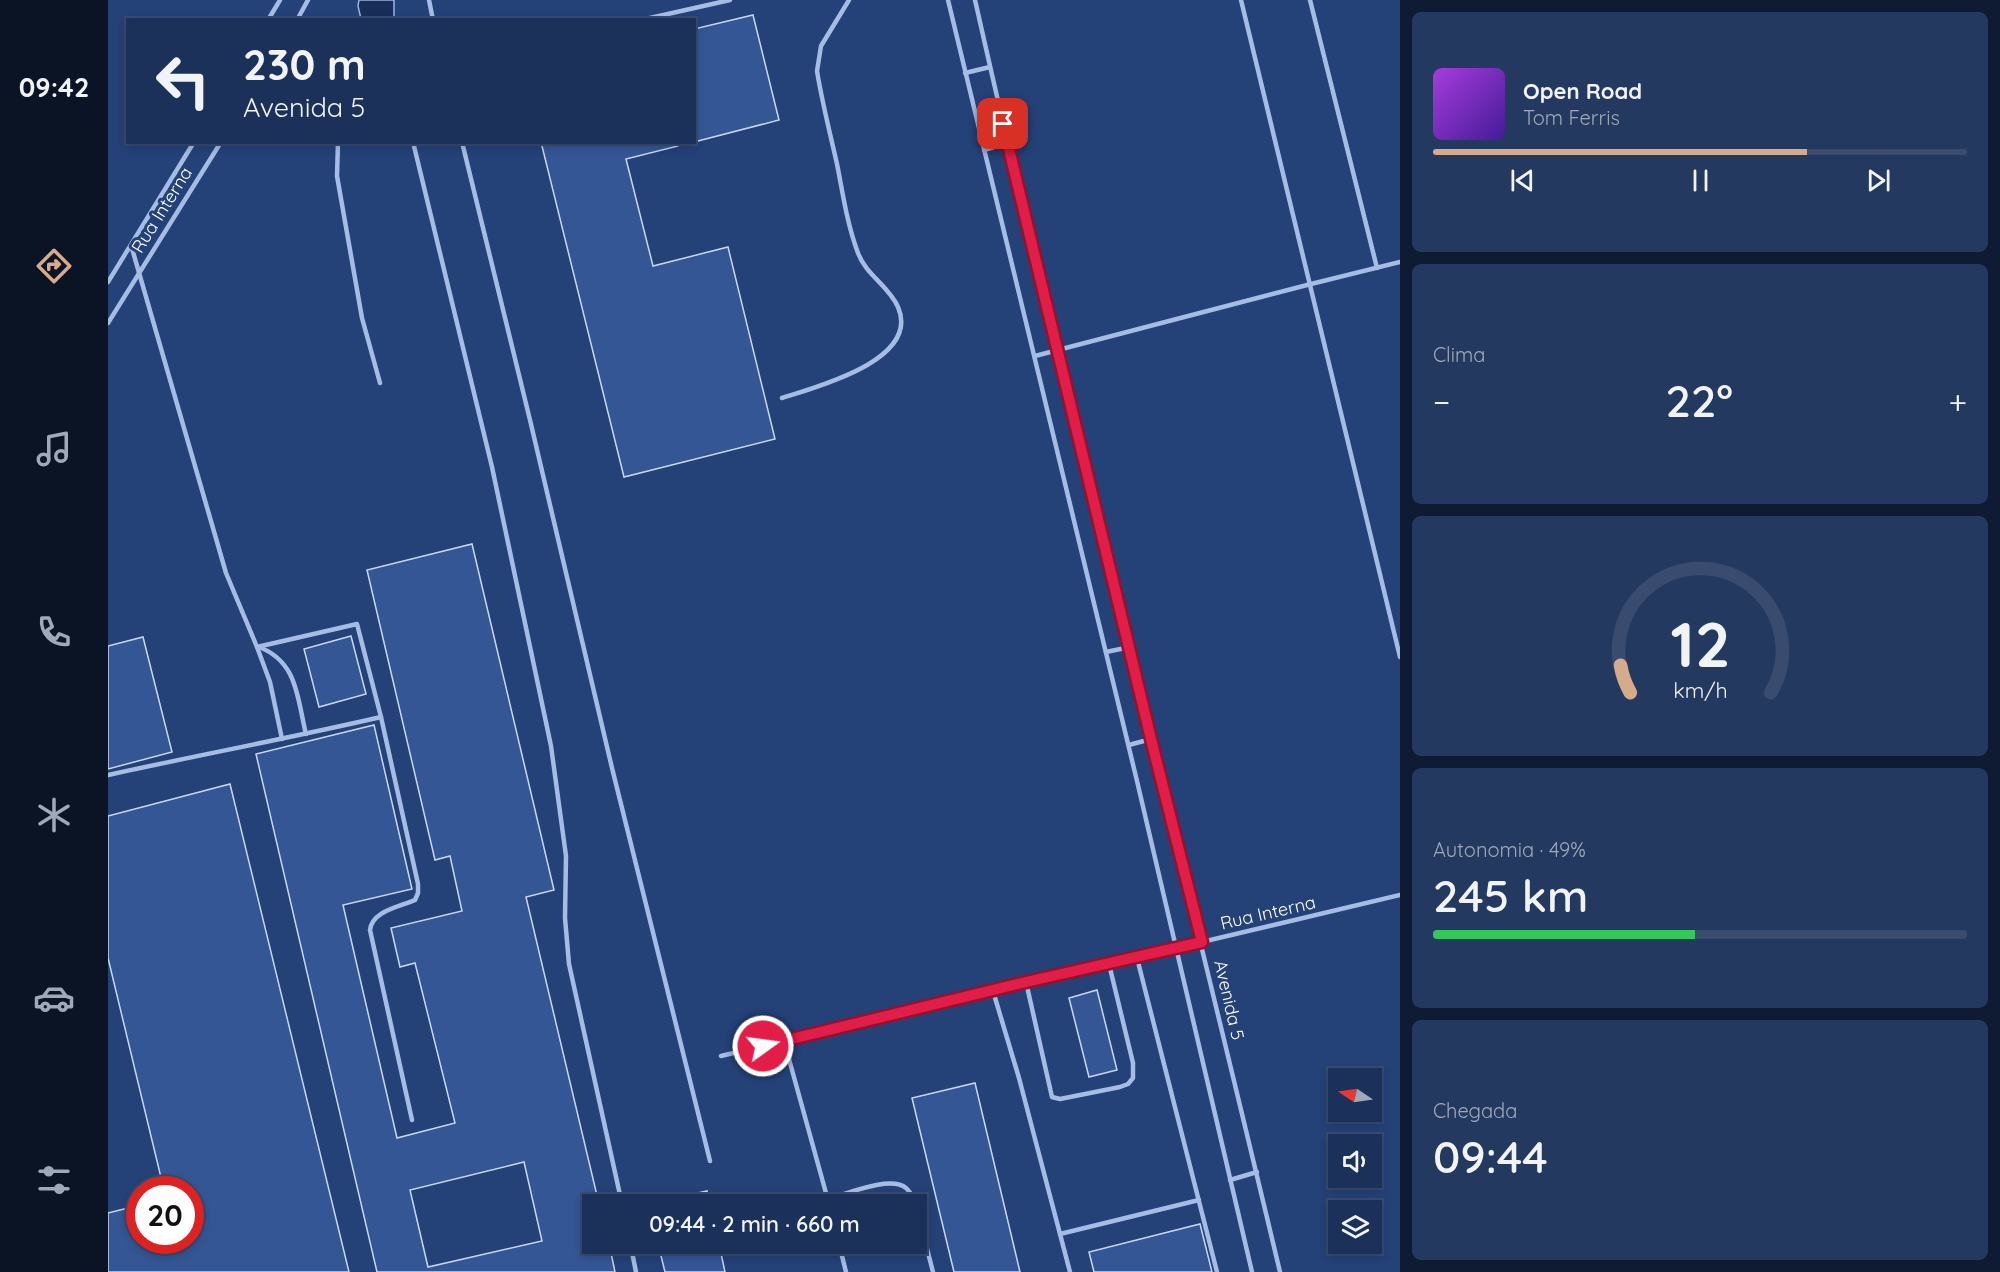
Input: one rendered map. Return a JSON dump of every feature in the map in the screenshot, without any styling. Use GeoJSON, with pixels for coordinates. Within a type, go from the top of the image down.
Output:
{"type":"FeatureCollection","features":[{"type":"Feature","properties":{"kind":"lane"},"geometry":{"type":"LineString","coordinates":[[269,18],[280,0]]}},
{"type":"Feature","properties":{"kind":"lane"},"geometry":{"type":"LineString","coordinates":[[298,18],[308,0]]}},
{"type":"Feature","properties":{"kind":"lane"},"geometry":{"type":"LineString","coordinates":[[429,0],[434,18]]}},
{"type":"Feature","properties":{"kind":"lane"},"geometry":{"type":"LineString","coordinates":[[650,18],[730,0]]}},
{"type":"Feature","properties":{"kind":"lane"},"geometry":{"type":"LineString","coordinates":[[782,399],[867,366],[888,350],[901,326],[899,309],[894,299],[865,268],[859,256],[851,231],[816,71],[821,46],[849,0]]}},
{"type":"Feature","properties":{"kind":"lane"},"geometry":{"type":"LineString","coordinates":[[948,0],[1106,652],[1252,1272]]}},
{"type":"Feature","properties":{"kind":"lane","name":"Avenida 5"},"geometry":{"type":"LineString","coordinates":[[975,0],[1007,143],[1280,1272]]}},
{"type":"Feature","properties":{"kind":"lane"},"geometry":{"type":"LineString","coordinates":[[1241,0],[1400,657]]}},
{"type":"Feature","properties":{"kind":"lane"},"geometry":{"type":"LineString","coordinates":[[1310,0],[1377,268]]}},
{"type":"Feature","properties":{"kind":"lane"},"geometry":{"type":"LineString","coordinates":[[965,73],[990,67]]}},
{"type":"Feature","properties":{"kind":"lane"},"geometry":{"type":"LineString","coordinates":[[984,150],[1007,143]]}},
{"type":"Feature","properties":{"kind":"lane"},"geometry":{"type":"LineString","coordinates":[[108,282],[193,144]]}},
{"type":"Feature","properties":{"kind":"lane","name":"Rua Interna"},"geometry":{"type":"LineString","coordinates":[[108,323],[220,144]]}},
{"type":"Feature","properties":{"kind":"lane"},"geometry":{"type":"LineString","coordinates":[[338,144],[337,176],[363,318],[380,383]]}},
{"type":"Feature","properties":{"kind":"lane"},"geometry":{"type":"LineString","coordinates":[[412,144],[492,467],[551,746],[565,844],[565,918],[569,964],[620,1194]]}},
{"type":"Feature","properties":{"kind":"lane"},"geometry":{"type":"LineString","coordinates":[[462,144],[612,768],[710,1161]]}},
{"type":"Feature","properties":{"kind":"lane"},"geometry":{"type":"LineString","coordinates":[[130,246],[226,573],[270,682],[282,740]]}},
{"type":"Feature","properties":{"kind":"lane"},"geometry":{"type":"LineString","coordinates":[[1035,356],[1400,262]]}},
{"type":"Feature","properties":{"kind":"lane"},"geometry":{"type":"LineString","coordinates":[[257,647],[357,624],[381,717],[418,884],[418,892],[414,900],[374,918],[370,924],[412,1120]]}},
{"type":"Feature","properties":{"kind":"lane"},"geometry":{"type":"LineString","coordinates":[[257,647],[275,653],[292,674],[306,734]]}},
{"type":"Feature","properties":{"kind":"lane"},"geometry":{"type":"LineString","coordinates":[[1106,652],[1130,647]]}},
{"type":"Feature","properties":{"kind":"lane"},"geometry":{"type":"LineString","coordinates":[[108,776],[381,717]]}},
{"type":"Feature","properties":{"kind":"lane"},"geometry":{"type":"LineString","coordinates":[[1128,745],[1151,739]]}},
{"type":"Feature","properties":{"kind":"lane","name":"Rua Interna"},"geometry":{"type":"LineString","coordinates":[[721,1056],[1400,895]]}},
{"type":"Feature","properties":{"kind":"lane"},"geometry":{"type":"LineString","coordinates":[[1137,958],[1217,1272]]}},
{"type":"Feature","properties":{"kind":"lane"},"geometry":{"type":"LineString","coordinates":[[1026,982],[1052,1097],[1060,1099],[1120,1087],[1128,1084],[1133,1078],[1133,1063],[1109,964]]}},
{"type":"Feature","properties":{"kind":"lane"},"geometry":{"type":"LineString","coordinates":[[993,991],[1009,1040],[1070,1272]]}},
{"type":"Feature","properties":{"kind":"lane"},"geometry":{"type":"LineString","coordinates":[[784,1041],[827,1194]]}},
{"type":"Feature","properties":{"kind":"lane"},"geometry":{"type":"LineString","coordinates":[[1230,1180],[1257,1172]]}},
{"type":"Feature","properties":{"kind":"lane"},"geometry":{"type":"LineString","coordinates":[[854,1194],[889,1183],[900,1184],[910,1194]]}},
{"type":"Feature","properties":{"kind":"lane"},"geometry":{"type":"LineString","coordinates":[[1060,1234],[1199,1200]]}},
{"type":"Feature","properties":{"kind":"lane"},"geometry":{"type":"LineString","coordinates":[[927,1248],[933,1272]]}},
{"type":"Feature","properties":{"kind":"lane"},"geometry":{"type":"LineString","coordinates":[[632,1254],[636,1272]]}},
{"type":"Feature","properties":{"kind":"lane"},"geometry":{"type":"LineString","coordinates":[[842,1254],[846,1272]]}},
{"type":"Feature","properties":{"kind":"water"},"geometry":{"type":"Polygon","coordinates":[[[359,0],[394,0],[394,18],[361,18],[359,0]]]}},
{"type":"Feature","properties":{"kind":"building"},"geometry":{"type":"Polygon","coordinates":[[[753,15],[779,120],[696,141],[696,29],[753,15]]]}},
{"type":"Feature","properties":{"kind":"building"},"geometry":{"type":"Polygon","coordinates":[[[541,144],[678,144],[678,146],[626,159],[653,266],[728,247],[775,439],[624,477],[541,144]]]}},
{"type":"Feature","properties":{"kind":"building"},"geometry":{"type":"Polygon","coordinates":[[[472,544],[554,890],[526,897],[597,1194],[582,1194],[582,1254],[611,1254],[615,1272],[377,1272],[256,754],[374,725],[412,889],[343,905],[397,1138],[455,1123],[415,963],[400,967],[391,928],[462,911],[450,856],[435,860],[367,570],[472,544]],[[524,1162],[410,1190],[428,1267],[542,1241],[524,1162]]]}},
{"type":"Feature","properties":{"kind":"building"},"geometry":{"type":"Polygon","coordinates":[[[351,636],[366,694],[319,707],[304,649],[351,636]]]}},
{"type":"Feature","properties":{"kind":"building"},"geometry":{"type":"Polygon","coordinates":[[[143,637],[172,752],[108,769],[108,646],[143,637]]]}},
{"type":"Feature","properties":{"kind":"building"},"geometry":{"type":"Polygon","coordinates":[[[230,784],[349,1272],[108,1272],[108,1213],[126,1208],[126,1254],[204,1254],[204,1176],[161,1176],[108,958],[108,816],[230,784]]]}},
{"type":"Feature","properties":{"kind":"building"},"geometry":{"type":"Polygon","coordinates":[[[1097,990],[1117,1070],[1089,1077],[1069,998],[1097,990]]]}},
{"type":"Feature","properties":{"kind":"building"},"geometry":{"type":"Polygon","coordinates":[[[975,1083],[1020,1272],[954,1272],[912,1098],[975,1083]]]}},
{"type":"Feature","properties":{"kind":"building"},"geometry":{"type":"Polygon","coordinates":[[[1200,1224],[1212,1272],[1094,1272],[1089,1252],[1200,1224]]]}},
{"type":"Feature","properties":{"kind":"building"},"geometry":{"type":"Polygon","coordinates":[[[660,1254],[721,1254],[725,1272],[665,1272],[660,1254]]]}},
{"type":"Feature","properties":{"kind":"route"},"geometry":{"type":"LineString","coordinates":[[763,1046],[1202,942],[1003,124]]}}]}
